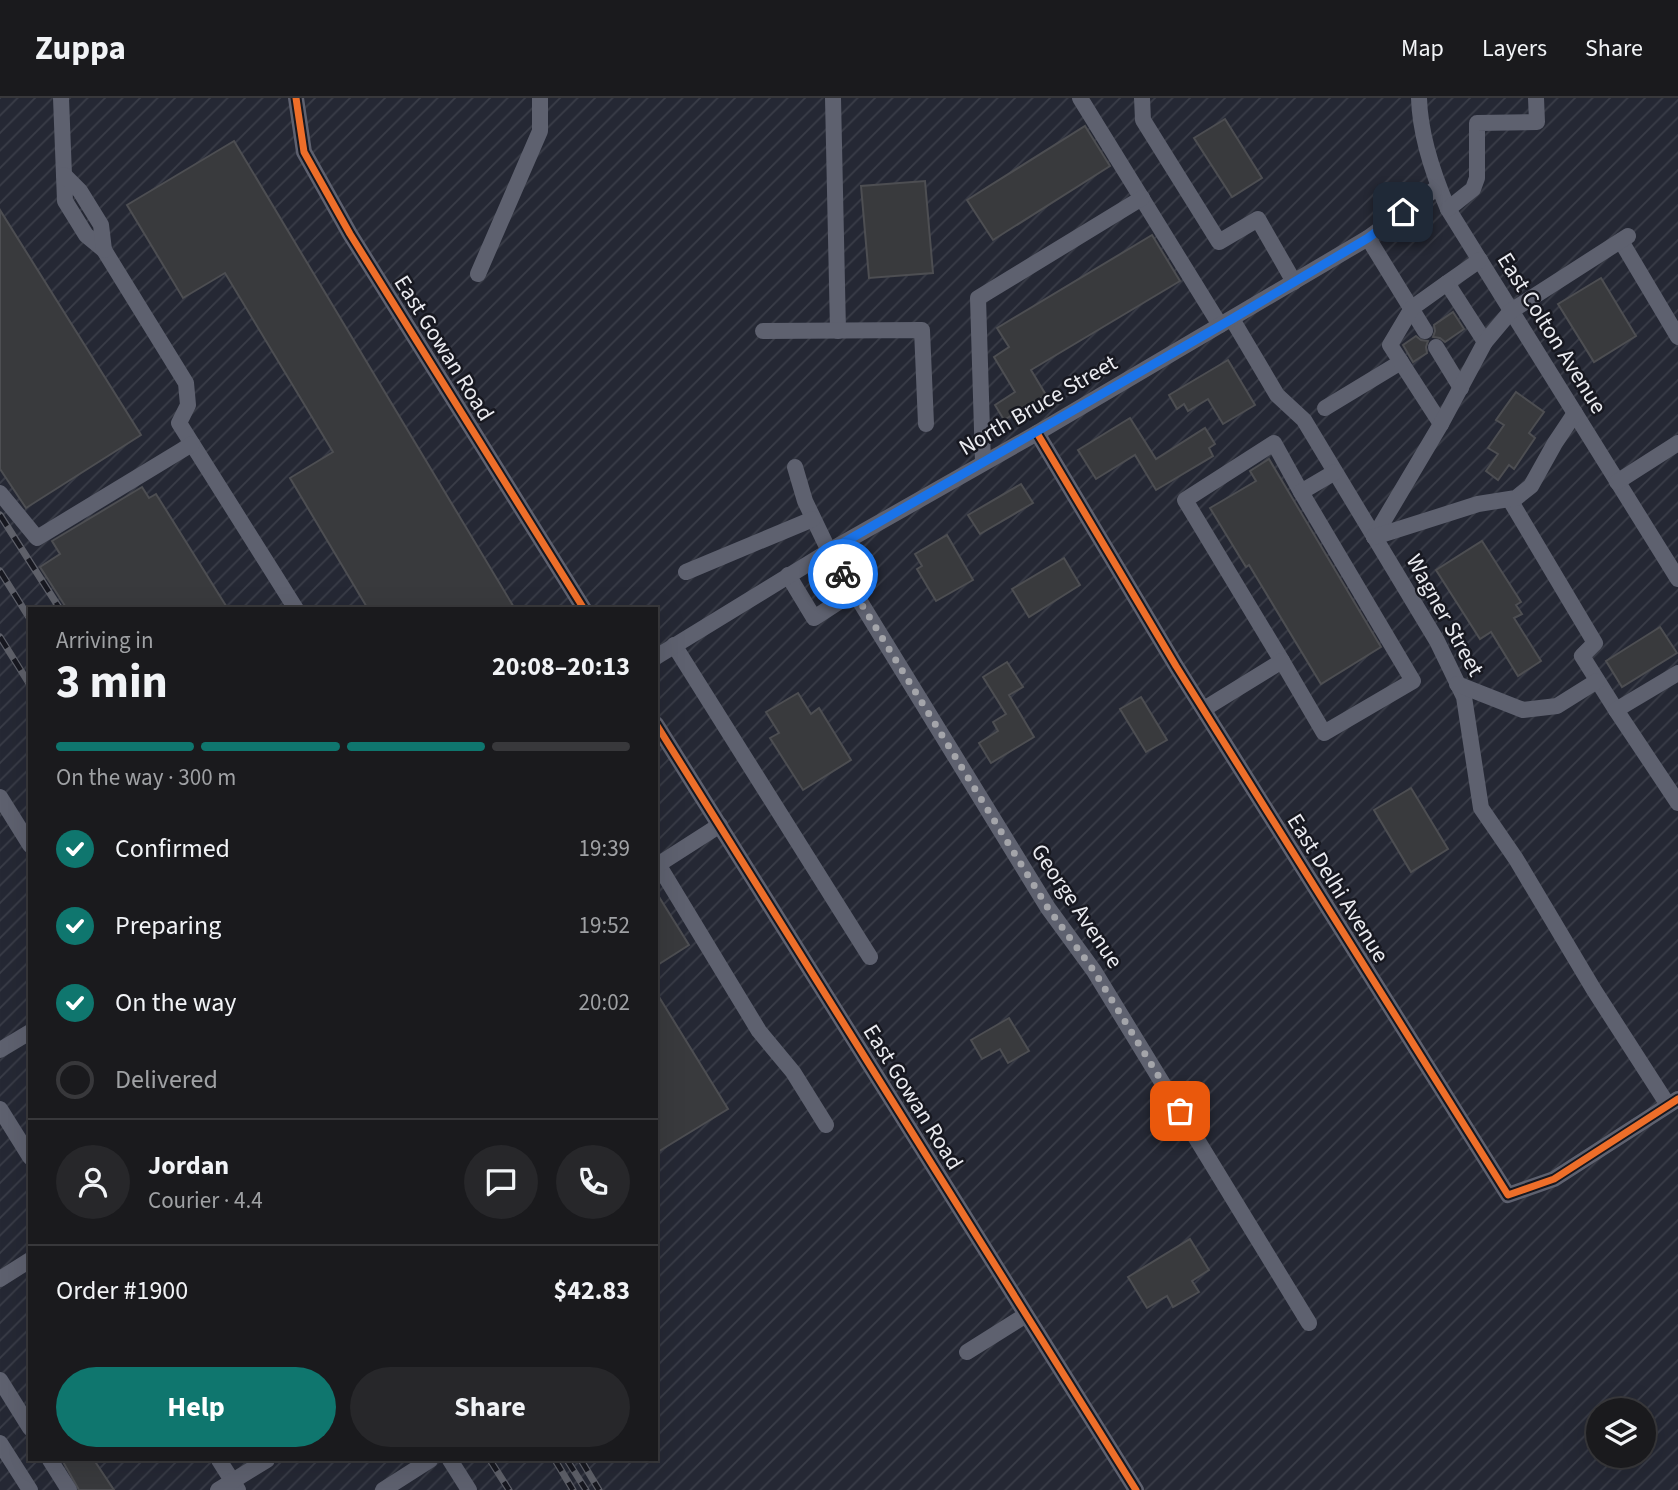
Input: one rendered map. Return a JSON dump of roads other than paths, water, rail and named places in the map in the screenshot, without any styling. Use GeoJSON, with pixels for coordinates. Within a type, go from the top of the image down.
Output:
{"type":"FeatureCollection","features":[{"type":"Feature","properties":{"kind":"street"},"geometry":{"type":"LineString","coordinates":[[61,98],[65,201],[86,235],[104,250],[186,383],[188,405],[179,423],[295,607]]}},
{"type":"Feature","properties":{"kind":"street","name":"East Gowan Road"},"geometry":{"type":"LineString","coordinates":[[296,98],[304,152],[350,234],[583,607]]}},
{"type":"Feature","properties":{"kind":"street"},"geometry":{"type":"LineString","coordinates":[[478,274],[540,131],[540,98]]}},
{"type":"Feature","properties":{"kind":"street"},"geometry":{"type":"LineString","coordinates":[[833,98],[838,331]]}},
{"type":"Feature","properties":{"kind":"street","name":"Wagner Street"},"geometry":{"type":"LineString","coordinates":[[1080,98],[1142,198],[1226,322],[1277,395],[1304,421],[1437,641],[1464,697],[1481,808],[1516,859],[1594,990],[1673,1102]]}},
{"type":"Feature","properties":{"kind":"street"},"geometry":{"type":"LineString","coordinates":[[1142,98],[1143,120],[1219,242],[1258,219],[1294,282]]}},
{"type":"Feature","properties":{"kind":"street","name":"East Colton Avenue"},"geometry":{"type":"LineString","coordinates":[[1419,98],[1420,121],[1438,187],[1448,209],[1678,579]]}},
{"type":"Feature","properties":{"kind":"street"},"geometry":{"type":"LineString","coordinates":[[1448,209],[1473,189],[1477,178],[1477,123],[1537,122],[1536,98]]}},
{"type":"Feature","properties":{"kind":"street"},"geometry":{"type":"LineString","coordinates":[[64,175],[84,198],[101,225],[104,250]]}},
{"type":"Feature","properties":{"kind":"street","name":"North Bruce Street"},"geometry":{"type":"LineString","coordinates":[[658,656],[788,575],[1037,433],[1368,238],[1438,187]]}},
{"type":"Feature","properties":{"kind":"street"},"geometry":{"type":"LineString","coordinates":[[69,208],[84,198]]}},
{"type":"Feature","properties":{"kind":"street"},"geometry":{"type":"LineString","coordinates":[[983,463],[978,298],[1142,198]]}},
{"type":"Feature","properties":{"kind":"street"},"geometry":{"type":"LineString","coordinates":[[1368,238],[1425,331]]}},
{"type":"Feature","properties":{"kind":"street"},"geometry":{"type":"LineString","coordinates":[[1374,537],[1441,424],[1485,342],[1511,311],[1624,238],[1678,337]]}},
{"type":"Feature","properties":{"kind":"street"},"geometry":{"type":"LineString","coordinates":[[1441,424],[1390,345],[1412,308],[1479,260]]}},
{"type":"Feature","properties":{"kind":"street"},"geometry":{"type":"LineString","coordinates":[[1447,283],[1485,342]]}},
{"type":"Feature","properties":{"kind":"street"},"geometry":{"type":"LineString","coordinates":[[763,331],[922,330],[926,424]]}},
{"type":"Feature","properties":{"kind":"street"},"geometry":{"type":"LineString","coordinates":[[1436,347],[1461,388]]}},
{"type":"Feature","properties":{"kind":"street"},"geometry":{"type":"LineString","coordinates":[[1325,408],[1401,362]]}},
{"type":"Feature","properties":{"kind":"street"},"geometry":{"type":"LineString","coordinates":[[1374,537],[1478,504],[1516,498],[1531,486],[1575,413]]}},
{"type":"Feature","properties":{"kind":"street","name":"East Delhi Avenue"},"geometry":{"type":"LineString","coordinates":[[1037,433],[1204,709],[1508,1195],[1554,1179],[1673,1102]]}},
{"type":"Feature","properties":{"kind":"street"},"geometry":{"type":"LineString","coordinates":[[1275,443],[1413,681],[1324,733],[1282,661],[1185,499],[1275,443]]}},
{"type":"Feature","properties":{"kind":"street"},"geometry":{"type":"LineString","coordinates":[[1617,482],[1678,443]]}},
{"type":"Feature","properties":{"kind":"street"},"geometry":{"type":"LineString","coordinates":[[0,493],[37,538],[192,444]]}},
{"type":"Feature","properties":{"kind":"street","name":"George Avenue"},"geometry":{"type":"LineString","coordinates":[[795,467],[805,501],[829,551],[1048,908],[1094,971],[1309,1323]]}},
{"type":"Feature","properties":{"kind":"street"},"geometry":{"type":"LineString","coordinates":[[1301,492],[1335,472]]}},
{"type":"Feature","properties":{"kind":"street"},"geometry":{"type":"LineString","coordinates":[[1510,499],[1595,643],[1581,656],[1678,803]]}},
{"type":"Feature","properties":{"kind":"street"},"geometry":{"type":"LineString","coordinates":[[686,572],[813,519]]}},
{"type":"Feature","properties":{"kind":"street"},"geometry":{"type":"LineString","coordinates":[[788,575],[814,618],[854,592]]}},
{"type":"Feature","properties":{"kind":"street"},"geometry":{"type":"LineString","coordinates":[[674,645],[870,957]]}},
{"type":"Feature","properties":{"kind":"street"},"geometry":{"type":"LineString","coordinates":[[1204,709],[1282,661]]}},
{"type":"Feature","properties":{"kind":"street"},"geometry":{"type":"LineString","coordinates":[[1616,710],[1678,673]]}},
{"type":"Feature","properties":{"kind":"street"},"geometry":{"type":"LineString","coordinates":[[1457,684],[1523,710],[1557,706],[1597,681]]}},
{"type":"Feature","properties":{"kind":"street","name":"East Gowan Road"},"geometry":{"type":"LineString","coordinates":[[658,727],[1136,1490]]}},
{"type":"Feature","properties":{"kind":"street"},"geometry":{"type":"LineString","coordinates":[[0,797],[28,842]]}},
{"type":"Feature","properties":{"kind":"street"},"geometry":{"type":"LineString","coordinates":[[658,863],[720,825]]}},
{"type":"Feature","properties":{"kind":"street"},"geometry":{"type":"LineString","coordinates":[[658,866],[759,1031],[793,1073],[826,1125]]}},
{"type":"Feature","properties":{"kind":"street"},"geometry":{"type":"LineString","coordinates":[[0,1050],[28,1033]]}},
{"type":"Feature","properties":{"kind":"street"},"geometry":{"type":"LineString","coordinates":[[0,1109],[28,1154]]}},
{"type":"Feature","properties":{"kind":"street"},"geometry":{"type":"LineString","coordinates":[[0,1279],[28,1261]]}},
{"type":"Feature","properties":{"kind":"street"},"geometry":{"type":"LineString","coordinates":[[967,1352],[1026,1315]]}},
{"type":"Feature","properties":{"kind":"street"},"geometry":{"type":"LineString","coordinates":[[0,1380],[28,1425]]}},
{"type":"Feature","properties":{"kind":"street"},"geometry":{"type":"LineString","coordinates":[[0,1443],[30,1490]]}},
{"type":"Feature","properties":{"kind":"street"},"geometry":{"type":"LineString","coordinates":[[51,1461],[69,1490]]}},
{"type":"Feature","properties":{"kind":"street"},"geometry":{"type":"LineString","coordinates":[[219,1461],[229,1487],[266,1461]]}},
{"type":"Feature","properties":{"kind":"street"},"geometry":{"type":"LineString","coordinates":[[383,1490],[428,1461]]}},
{"type":"Feature","properties":{"kind":"street"},"geometry":{"type":"LineString","coordinates":[[451,1461],[469,1490]]}},
{"type":"Feature","properties":{"kind":"railway"},"geometry":{"type":"LineString","coordinates":[[0,515],[59,607]]}},
{"type":"Feature","properties":{"kind":"railway"},"geometry":{"type":"LineString","coordinates":[[0,571],[28,616]]}},
{"type":"Feature","properties":{"kind":"railway"},"geometry":{"type":"LineString","coordinates":[[0,637],[28,682]]}},
{"type":"Feature","properties":{"kind":"railway"},"geometry":{"type":"LineString","coordinates":[[491,1461],[509,1490]]}},
{"type":"Feature","properties":{"kind":"railway"},"geometry":{"type":"LineString","coordinates":[[556,1461],[573,1490]]}},
{"type":"Feature","properties":{"kind":"railway"},"geometry":{"type":"LineString","coordinates":[[568,1461],[586,1490]]}},
{"type":"Feature","properties":{"kind":"railway"},"geometry":{"type":"LineString","coordinates":[[582,1461],[599,1490]]}}]}
